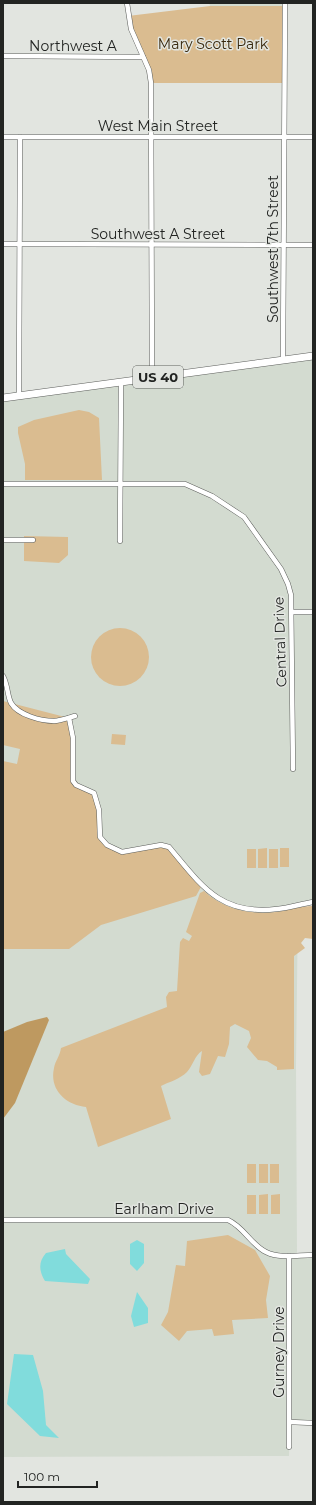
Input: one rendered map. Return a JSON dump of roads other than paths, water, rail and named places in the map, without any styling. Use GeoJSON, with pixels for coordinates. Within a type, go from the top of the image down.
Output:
{"type":"FeatureCollection","features":[{"type":"Feature","properties":{"kind":"main road","name":"US 40"},"geometry":{"type":"LineString","coordinates":[[3,398],[313,356]]}},
{"type":"Feature","properties":{"kind":"street"},"geometry":{"type":"LineString","coordinates":[[127,3],[131,29],[143,57],[151,83],[152,378]]}},
{"type":"Feature","properties":{"kind":"street","name":"Southwest 7th Street"},"geometry":{"type":"LineString","coordinates":[[283,360],[285,3]]}},
{"type":"Feature","properties":{"kind":"street","name":"Northwest A"},"geometry":{"type":"LineString","coordinates":[[3,56],[143,57]]}},
{"type":"Feature","properties":{"kind":"street","name":"West Main Street"},"geometry":{"type":"LineString","coordinates":[[3,137],[313,137]]}},
{"type":"Feature","properties":{"kind":"street"},"geometry":{"type":"LineString","coordinates":[[19,396],[20,137]]}},
{"type":"Feature","properties":{"kind":"street","name":"Southwest A Street"},"geometry":{"type":"LineString","coordinates":[[3,244],[313,245]]}},
{"type":"Feature","properties":{"kind":"street"},"geometry":{"type":"LineString","coordinates":[[120,541],[121,383]]}},
{"type":"Feature","properties":{"kind":"street","name":"Central Drive"},"geometry":{"type":"LineString","coordinates":[[3,484],[185,484],[212,496],[244,517],[281,569],[288,584],[292,612],[293,769]]}},
{"type":"Feature","properties":{"kind":"street"},"geometry":{"type":"LineString","coordinates":[[3,540],[33,540]]}},
{"type":"Feature","properties":{"kind":"street"},"geometry":{"type":"LineString","coordinates":[[292,612],[313,612]]}},
{"type":"Feature","properties":{"kind":"street"},"geometry":{"type":"LineString","coordinates":[[3,676],[8,686],[11,703],[18,709],[40,719],[55,721],[75,716]]}},
{"type":"Feature","properties":{"kind":"street"},"geometry":{"type":"LineString","coordinates":[[68,718],[72,738],[73,781],[76,785],[94,793],[99,810],[100,837],[107,845],[122,852],[161,845],[169,847],[209,892],[230,905],[265,910],[313,902]]}},
{"type":"Feature","properties":{"kind":"street","name":"Earlham Drive"},"geometry":{"type":"LineString","coordinates":[[3,1220],[228,1220],[236,1223],[265,1252],[274,1255],[313,1255]]}},
{"type":"Feature","properties":{"kind":"street","name":"Gurney Drive"},"geometry":{"type":"LineString","coordinates":[[290,1256],[290,1447]]}},
{"type":"Feature","properties":{"kind":"street"},"geometry":{"type":"LineString","coordinates":[[290,1422],[313,1423]]}},
{"type":"Feature","properties":{"kind":"water"},"geometry":{"type":"Polygon","coordinates":[[[137,1240],[144,1244],[144,1263],[137,1271],[130,1264],[130,1244],[137,1240]]]}},
{"type":"Feature","properties":{"kind":"water"},"geometry":{"type":"Polygon","coordinates":[[[65,1249],[66,1254],[90,1279],[88,1284],[45,1281],[40,1267],[43,1256],[46,1253],[65,1249]]]}},
{"type":"Feature","properties":{"kind":"water"},"geometry":{"type":"Polygon","coordinates":[[[137,1292],[148,1308],[148,1323],[134,1327],[131,1316],[137,1292]]]}},
{"type":"Feature","properties":{"kind":"water"},"geometry":{"type":"Polygon","coordinates":[[[14,1354],[33,1355],[43,1391],[46,1425],[59,1438],[40,1436],[7,1404],[14,1354]]]}},
{"type":"Feature","properties":{"kind":"park label","name":"Mary Scott Park"},"geometry":{"type":"Point","coordinates":[213,44]}}]}
